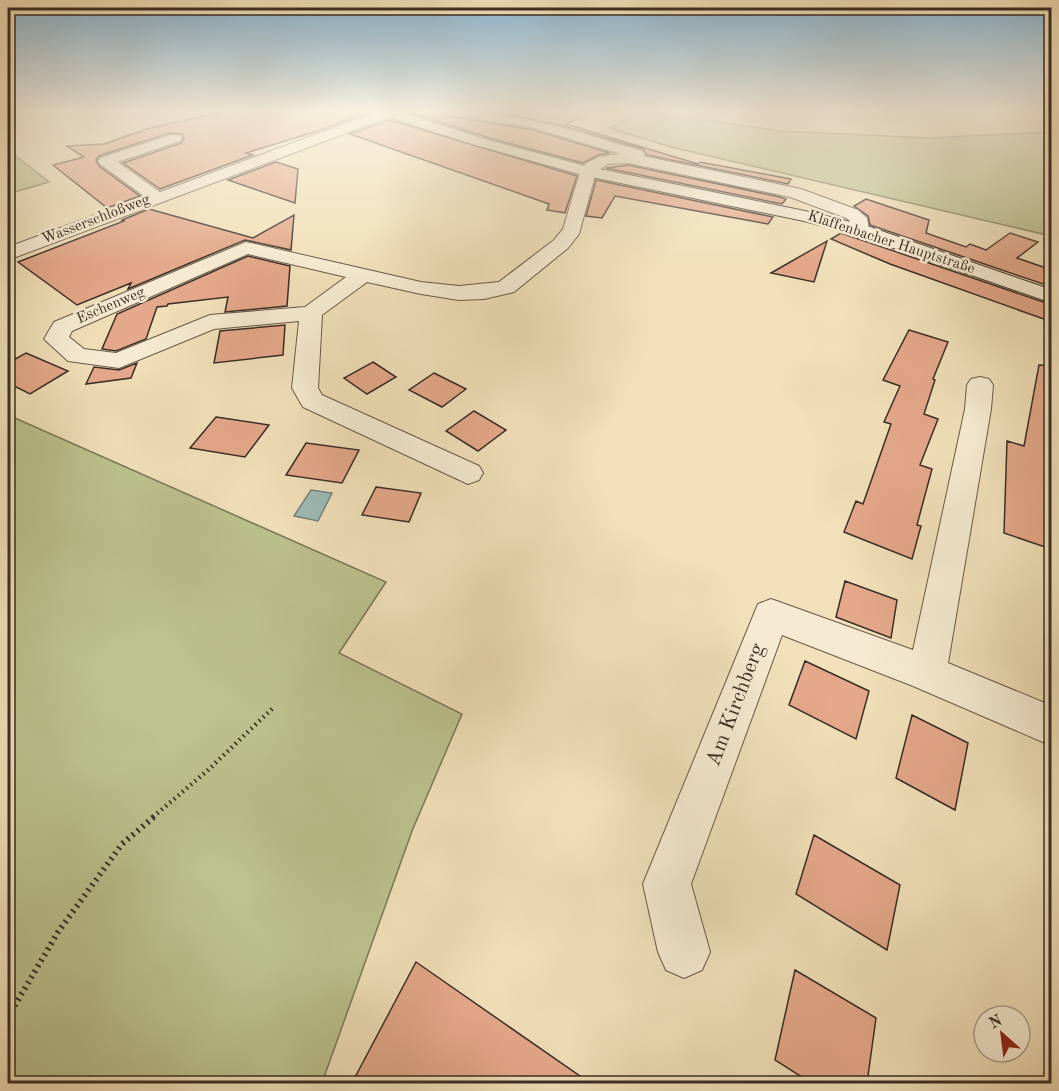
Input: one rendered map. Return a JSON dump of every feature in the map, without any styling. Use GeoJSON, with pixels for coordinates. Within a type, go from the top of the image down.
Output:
{"type":"FeatureCollection","features":[{"type":"Feature","properties":{"kind":"street"},"geometry":{"type":"LineString","coordinates":[[106,161],[156,197]]}},
{"type":"Feature","properties":{"kind":"street","name":"Wasserschloßweg"},"geometry":{"type":"LineString","coordinates":[[8,254],[252,161]]}},
{"type":"Feature","properties":{"kind":"street","name":"Klaffenbacher Hauptstraße"},"geometry":{"type":"LineString","coordinates":[[571,161],[860,230],[1052,297]]}},
{"type":"Feature","properties":{"kind":"street"},"geometry":{"type":"LineString","coordinates":[[595,166],[616,161]]}},
{"type":"Feature","properties":{"kind":"street"},"geometry":{"type":"LineString","coordinates":[[645,161],[669,165]]}},
{"type":"Feature","properties":{"kind":"street"},"geometry":{"type":"LineString","coordinates":[[657,161],[698,175],[795,193],[819,201],[858,218],[860,230]]}},
{"type":"Feature","properties":{"kind":"street","name":"Eschenweg"},"geometry":{"type":"LineString","coordinates":[[311,313],[210,322],[119,361],[77,356],[56,339],[62,327],[246,248],[361,276],[459,293],[484,292],[506,287],[561,244],[572,230],[595,166]]}},
{"type":"Feature","properties":{"kind":"street"},"geometry":{"type":"LineString","coordinates":[[361,276],[311,313],[305,388],[312,401],[468,473]]}},
{"type":"Feature","properties":{"kind":"street"},"geometry":{"type":"LineString","coordinates":[[927,673],[980,385]]}},
{"type":"Feature","properties":{"kind":"street","name":"Am Kirchberg"},"geometry":{"type":"LineString","coordinates":[[684,952],[667,884],[771,615],[927,673],[1052,726]]}},
{"type":"Feature","properties":{"kind":"path"},"geometry":{"type":"LineString","coordinates":[[8,1017],[58,932],[122,844],[207,771],[275,706]]}},
{"type":"Feature","properties":{"kind":"green space"},"geometry":{"type":"Polygon","coordinates":[[[8,161],[22,161],[49,182],[8,194],[8,161]]]}},
{"type":"Feature","properties":{"kind":"green space"},"geometry":{"type":"Polygon","coordinates":[[[730,161],[1051,161],[1051,236],[730,161]]]}},
{"type":"Feature","properties":{"kind":"green space"},"geometry":{"type":"Polygon","coordinates":[[[8,415],[386,582],[339,653],[462,714],[412,831],[322,1083],[8,1083],[8,415]]]}},
{"type":"Feature","properties":{"kind":"water"},"geometry":{"type":"Polygon","coordinates":[[[311,490],[332,493],[318,521],[294,516],[311,490]]]}},
{"type":"Feature","properties":{"kind":"building"},"geometry":{"type":"Polygon","coordinates":[[[69,161],[96,161],[99,166],[140,196],[107,208],[53,165],[69,161]]]}},
{"type":"Feature","properties":{"kind":"building"},"geometry":{"type":"Polygon","coordinates":[[[129,161],[237,161],[160,189],[123,163],[129,161]]]}},
{"type":"Feature","properties":{"kind":"building"},"geometry":{"type":"Polygon","coordinates":[[[427,161],[526,161],[577,176],[565,213],[547,210],[549,204],[427,161]]]}},
{"type":"Feature","properties":{"kind":"building"},"geometry":{"type":"Polygon","coordinates":[[[676,161],[698,164],[700,162],[791,179],[788,184],[676,161]]]}},
{"type":"Feature","properties":{"kind":"building"},"geometry":{"type":"Polygon","coordinates":[[[276,162],[298,169],[295,203],[228,180],[276,162]]]}},
{"type":"Feature","properties":{"kind":"building"},"geometry":{"type":"Polygon","coordinates":[[[628,165],[786,199],[782,204],[606,168],[628,165]]]}},
{"type":"Feature","properties":{"kind":"building"},"geometry":{"type":"Polygon","coordinates":[[[596,180],[773,217],[768,224],[615,196],[602,218],[586,216],[596,180]]]}},
{"type":"Feature","properties":{"kind":"building"},"geometry":{"type":"Polygon","coordinates":[[[866,199],[929,220],[926,233],[966,247],[970,244],[986,250],[1010,233],[1038,242],[1017,258],[1052,270],[1052,287],[870,225],[868,216],[854,206],[866,199]]]}},
{"type":"Feature","properties":{"kind":"building"},"geometry":{"type":"Polygon","coordinates":[[[149,209],[253,238],[294,215],[291,250],[245,240],[128,289],[131,283],[77,305],[18,262],[149,209]]]}},
{"type":"Feature","properties":{"kind":"building"},"geometry":{"type":"Polygon","coordinates":[[[841,233],[1052,305],[1052,322],[890,264],[831,239],[841,233]]]}},
{"type":"Feature","properties":{"kind":"building"},"geometry":{"type":"Polygon","coordinates":[[[827,241],[814,282],[771,273],[827,241]]]}},
{"type":"Feature","properties":{"kind":"building"},"geometry":{"type":"Polygon","coordinates":[[[248,256],[290,266],[287,306],[225,312],[228,297],[168,304],[157,307],[146,339],[116,351],[102,349],[117,314],[248,256]]]}},
{"type":"Feature","properties":{"kind":"building"},"geometry":{"type":"Polygon","coordinates":[[[285,325],[283,355],[214,363],[220,331],[285,325]]]}},
{"type":"Feature","properties":{"kind":"building"},"geometry":{"type":"Polygon","coordinates":[[[909,330],[948,342],[933,379],[935,380],[924,414],[938,419],[920,465],[932,469],[917,525],[921,526],[912,559],[844,532],[856,501],[863,504],[891,424],[884,422],[900,386],[883,380],[909,330]]]}},
{"type":"Feature","properties":{"kind":"building"},"geometry":{"type":"Polygon","coordinates":[[[26,353],[68,371],[30,394],[8,383],[8,363],[26,353]]]}},
{"type":"Feature","properties":{"kind":"building"},"geometry":{"type":"Polygon","coordinates":[[[373,362],[396,377],[367,394],[344,378],[373,362]]]}},
{"type":"Feature","properties":{"kind":"building"},"geometry":{"type":"Polygon","coordinates":[[[137,363],[131,378],[86,384],[94,367],[119,370],[137,363]]]}},
{"type":"Feature","properties":{"kind":"building"},"geometry":{"type":"Polygon","coordinates":[[[1039,365],[1052,366],[1051,549],[1004,533],[1007,441],[1024,446],[1039,365]]]}},
{"type":"Feature","properties":{"kind":"building"},"geometry":{"type":"Polygon","coordinates":[[[434,373],[466,389],[442,407],[409,390],[434,373]]]}},
{"type":"Feature","properties":{"kind":"building"},"geometry":{"type":"Polygon","coordinates":[[[474,411],[506,430],[478,451],[446,431],[474,411]]]}},
{"type":"Feature","properties":{"kind":"building"},"geometry":{"type":"Polygon","coordinates":[[[216,417],[269,425],[245,457],[190,448],[216,417]]]}},
{"type":"Feature","properties":{"kind":"building"},"geometry":{"type":"Polygon","coordinates":[[[306,443],[359,450],[342,483],[286,475],[306,443]]]}},
{"type":"Feature","properties":{"kind":"building"},"geometry":{"type":"Polygon","coordinates":[[[376,487],[421,493],[409,522],[362,515],[376,487]]]}},
{"type":"Feature","properties":{"kind":"building"},"geometry":{"type":"Polygon","coordinates":[[[845,581],[897,600],[891,638],[836,617],[845,581]]]}},
{"type":"Feature","properties":{"kind":"building"},"geometry":{"type":"Polygon","coordinates":[[[805,661],[869,691],[856,739],[789,705],[805,661]]]}},
{"type":"Feature","properties":{"kind":"building"},"geometry":{"type":"Polygon","coordinates":[[[912,715],[968,743],[955,810],[896,778],[912,715]]]}},
{"type":"Feature","properties":{"kind":"building"},"geometry":{"type":"Polygon","coordinates":[[[814,835],[900,885],[887,950],[796,894],[814,835]]]}},
{"type":"Feature","properties":{"kind":"building"},"geometry":{"type":"Polygon","coordinates":[[[416,962],[590,1083],[352,1083],[416,962]]]}},
{"type":"Feature","properties":{"kind":"building"},"geometry":{"type":"Polygon","coordinates":[[[795,970],[876,1018],[867,1083],[811,1083],[775,1060],[795,970]]]}},
{"type":"Feature","properties":{"kind":"waterway"},"geometry":{"type":"LineString","coordinates":[[689,175],[721,184],[769,192]]}}]}
